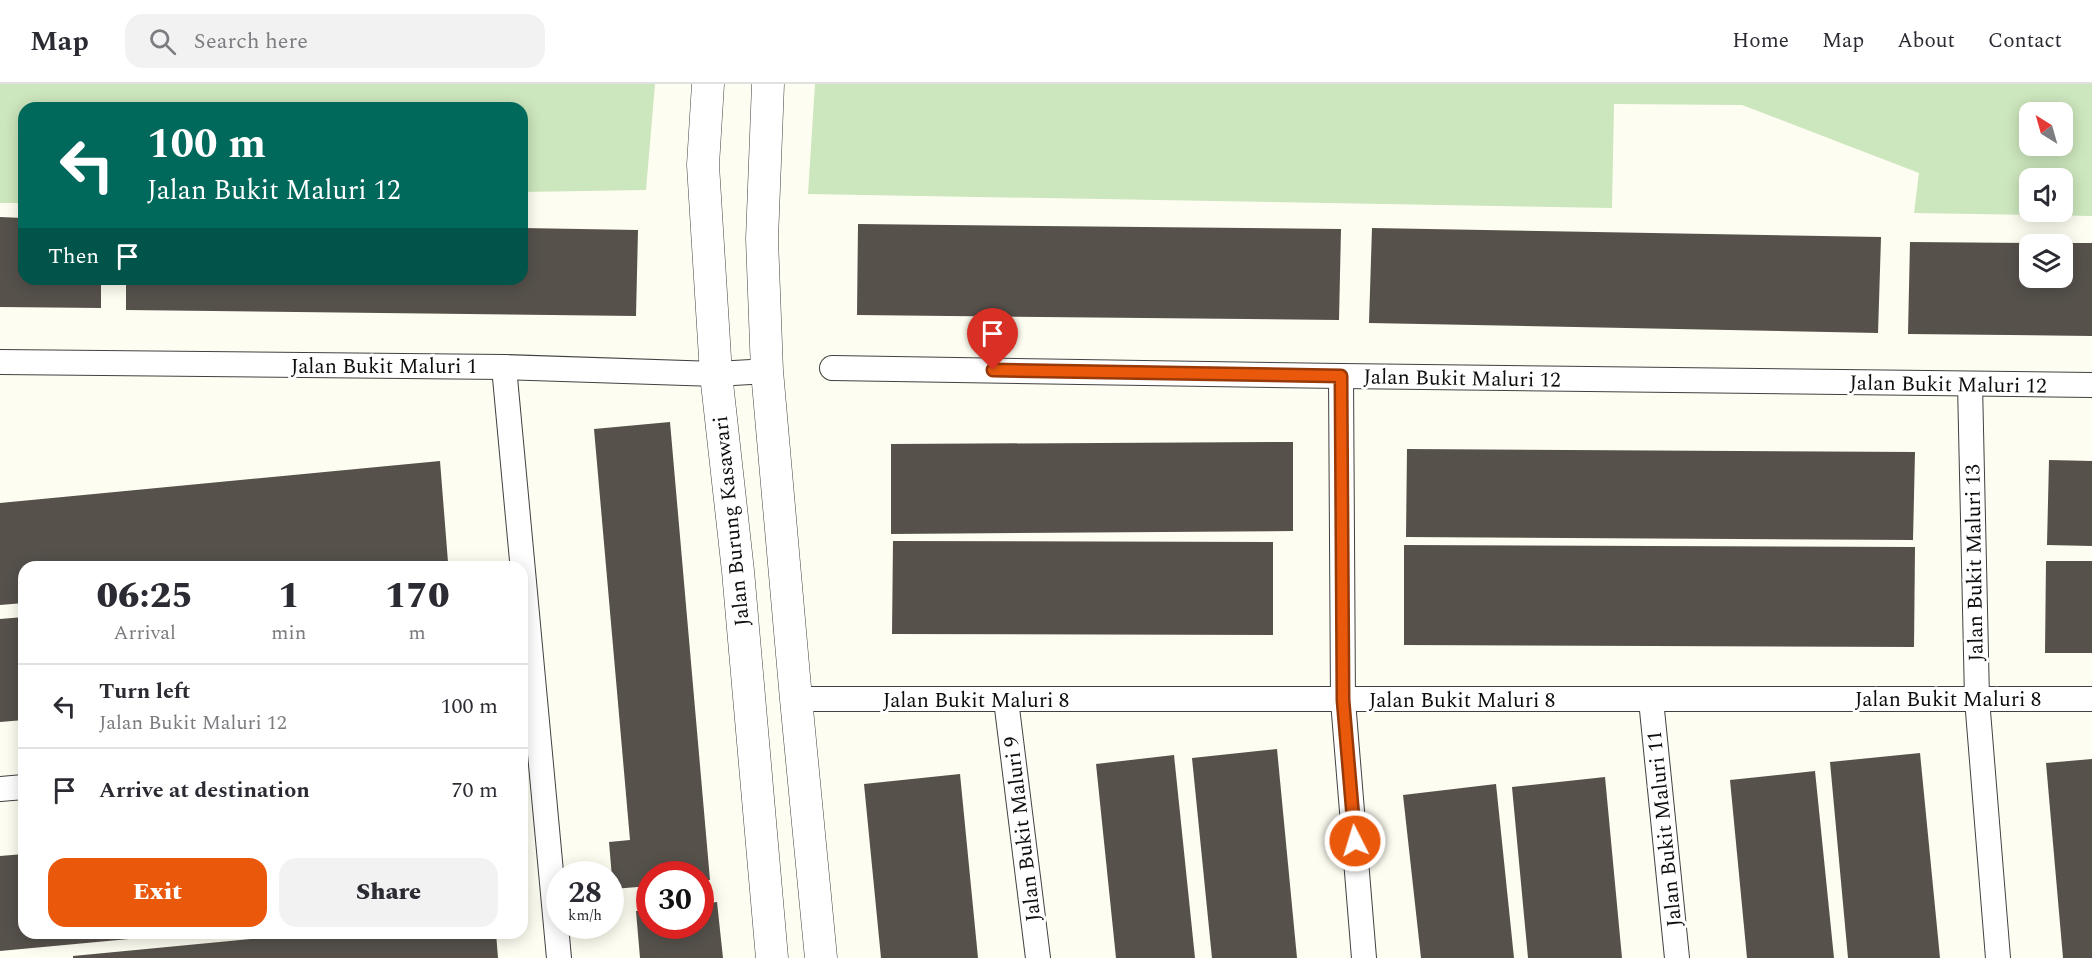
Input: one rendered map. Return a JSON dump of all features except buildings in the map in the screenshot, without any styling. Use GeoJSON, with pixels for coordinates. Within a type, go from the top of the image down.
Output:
{"type":"FeatureCollection","features":[{"type":"Feature","properties":{"kind":"street","name":"Jalan Burung Kasawari"},"geometry":{"type":"LineString","coordinates":[[708,84],[703,165],[716,374],[738,571],[771,958]]}},
{"type":"Feature","properties":{"kind":"street"},"geometry":{"type":"LineString","coordinates":[[768,84],[762,239],[767,370],[821,958]]}},
{"type":"Feature","properties":{"kind":"street","name":"Jalan Bukit Maluri 1"},"geometry":{"type":"LineString","coordinates":[[0,362],[504,367],[716,374],[767,370]]}},
{"type":"Feature","properties":{"kind":"street"},"geometry":{"type":"LineString","coordinates":[[504,367],[518,561]]}},
{"type":"Feature","properties":{"kind":"street","name":"Jalan Bukit Maluri 12"},"geometry":{"type":"LineString","coordinates":[[832,368],[2092,386]]}},
{"type":"Feature","properties":{"kind":"street"},"geometry":{"type":"LineString","coordinates":[[1341,376],[1343,700],[1364,958]]}},
{"type":"Feature","properties":{"kind":"street","name":"Jalan Bukit Maluri 13"},"geometry":{"type":"LineString","coordinates":[[1970,384],[1977,699],[1998,958]]}},
{"type":"Feature","properties":{"kind":"street","name":"Jalan Bukit Maluri 8"},"geometry":{"type":"LineString","coordinates":[[796,699],[2092,699]]}},
{"type":"Feature","properties":{"kind":"street","name":"Jalan Bukit Maluri 9"},"geometry":{"type":"LineString","coordinates":[[1006,700],[1038,958]]}},
{"type":"Feature","properties":{"kind":"street","name":"Jalan Bukit Maluri 11"},"geometry":{"type":"LineString","coordinates":[[1651,700],[1677,958]]}},
{"type":"Feature","properties":{"kind":"street"},"geometry":{"type":"LineString","coordinates":[[528,711],[559,958]]}},
{"type":"Feature","properties":{"kind":"street"},"geometry":{"type":"LineString","coordinates":[[0,789],[18,788]]}},
{"type":"Feature","properties":{"kind":"green space"},"geometry":{"type":"Polygon","coordinates":[[[0,84],[655,84],[646,190],[528,192],[528,102],[18,102],[18,203],[0,203],[0,84]]]}},
{"type":"Feature","properties":{"kind":"green space"},"geometry":{"type":"Polygon","coordinates":[[[815,84],[2092,84],[2092,216],[2073,216],[2073,168],[2019,168],[2019,215],[1914,213],[1919,173],[1742,105],[1614,104],[1612,208],[808,194],[815,84]]]}},
{"type":"Feature","properties":{"kind":"route"},"geometry":{"type":"LineString","coordinates":[[993,370],[1341,376],[1343,700],[1355,841]]}}]}
